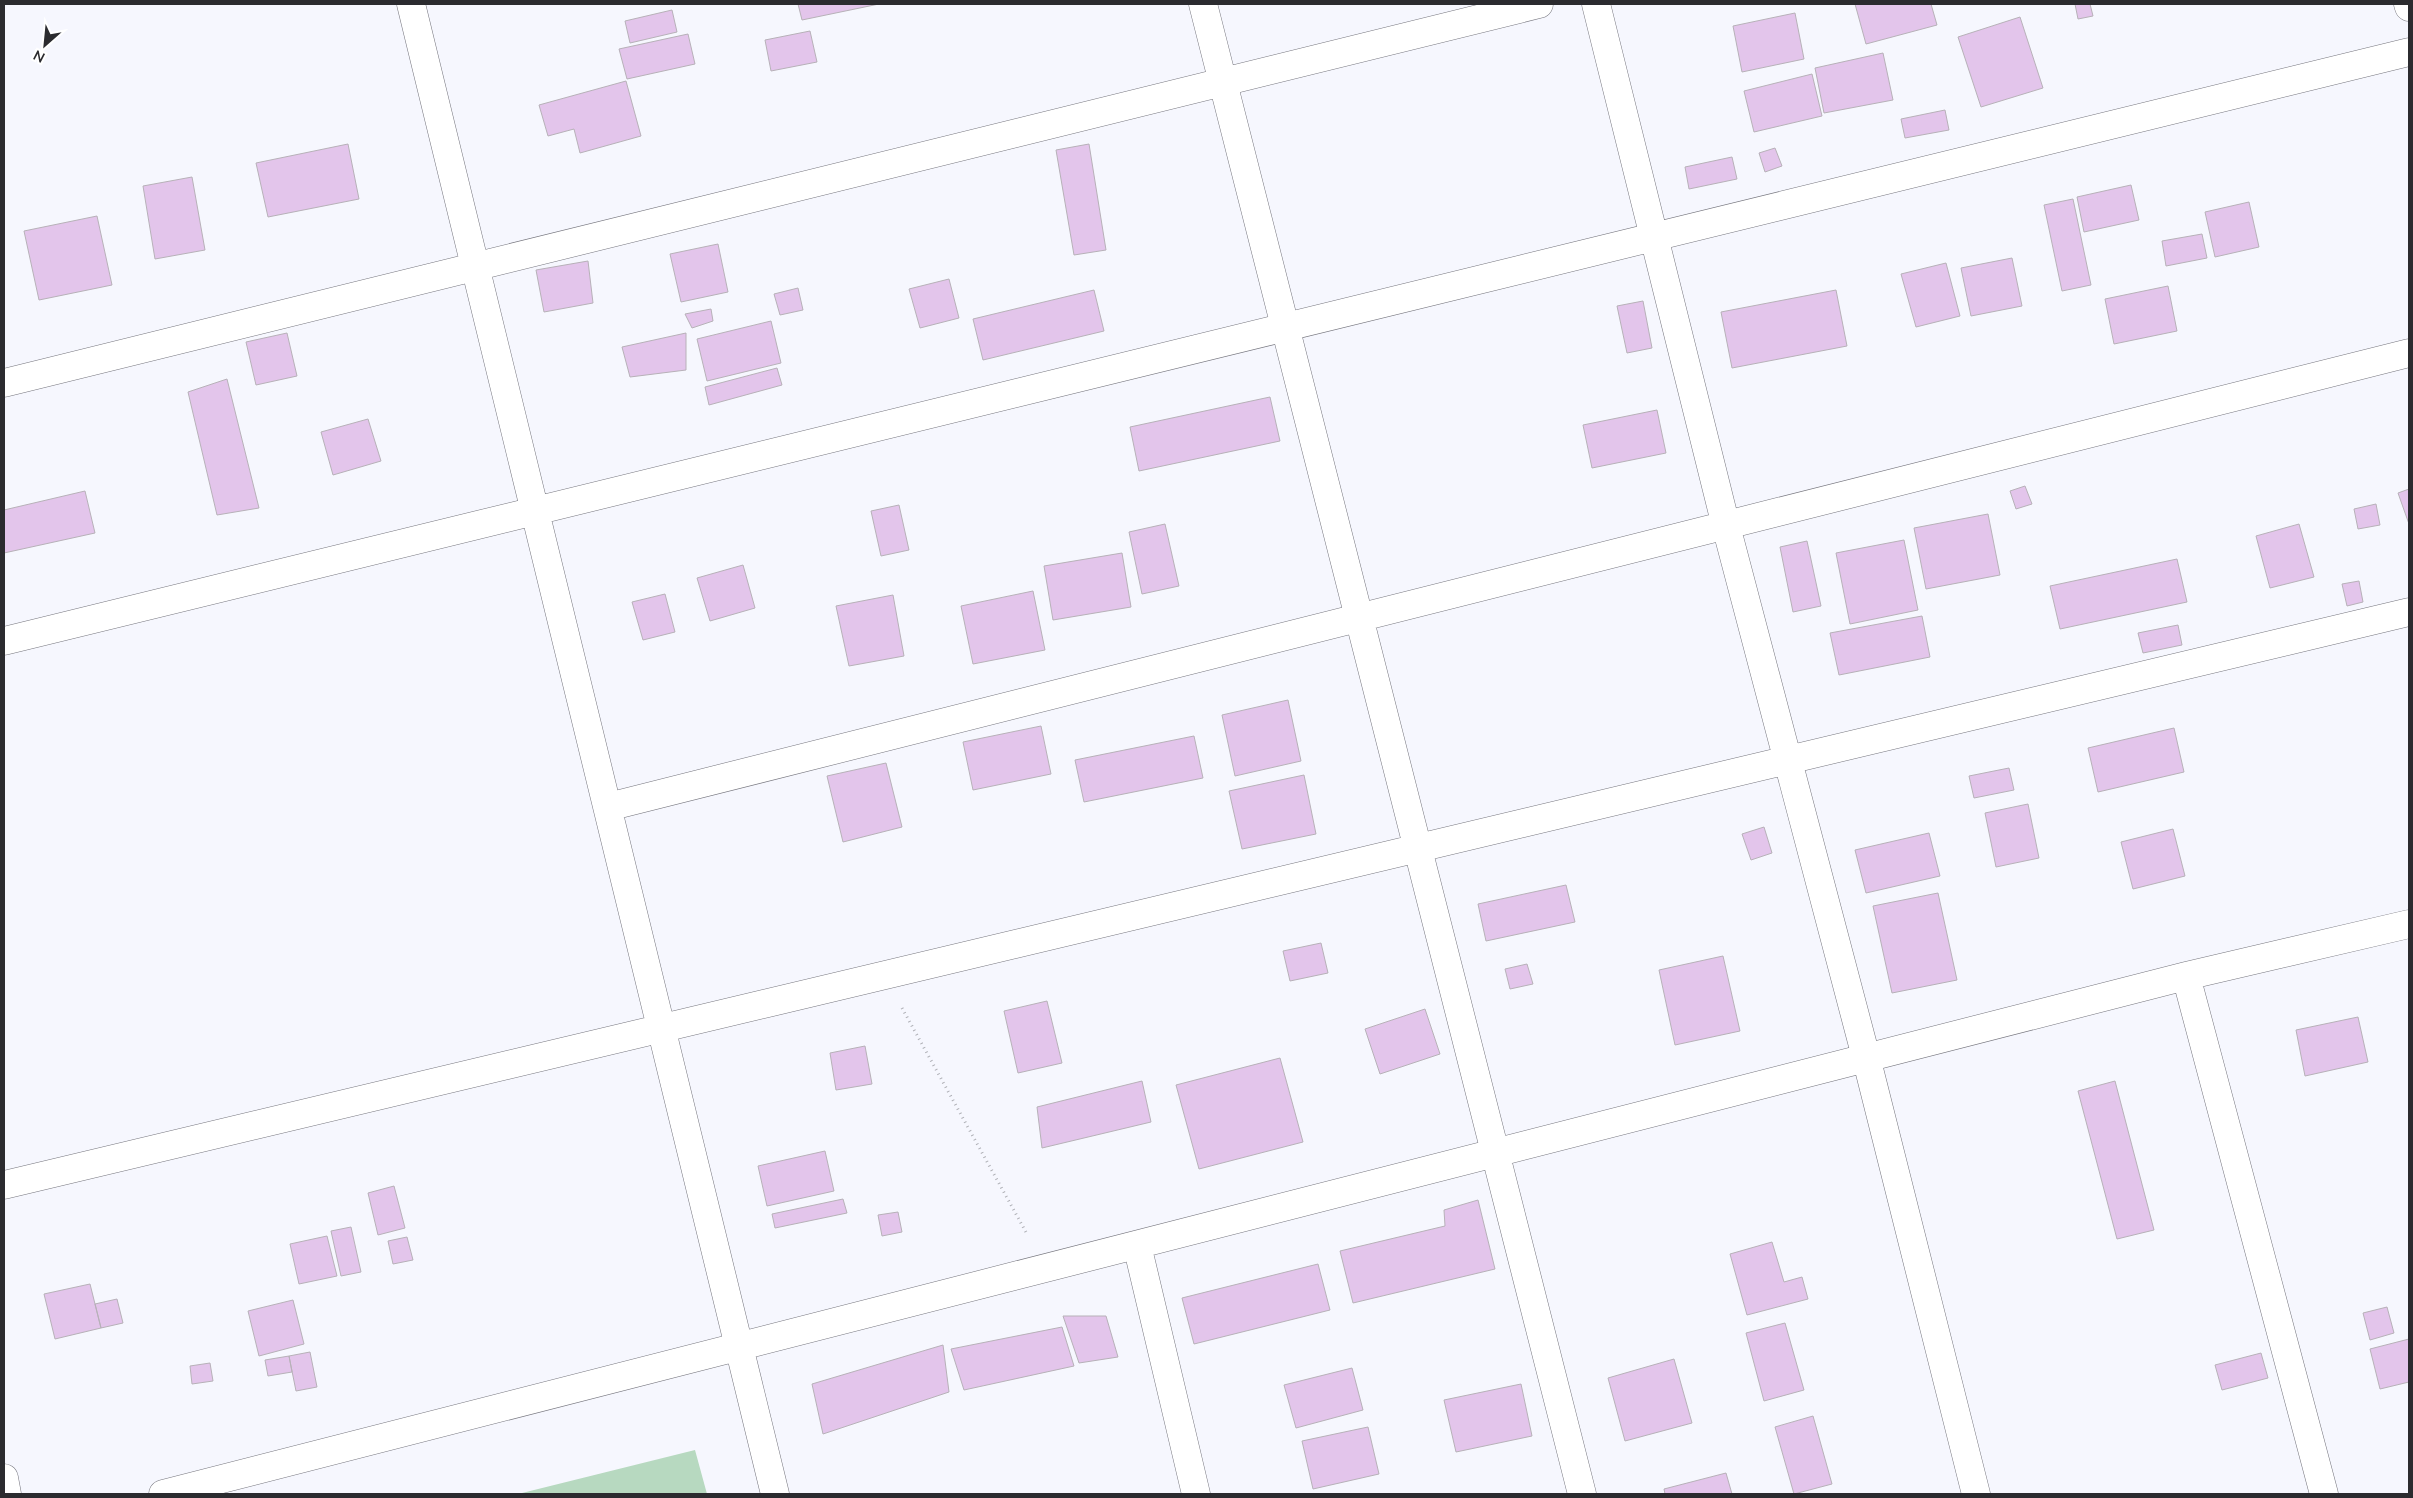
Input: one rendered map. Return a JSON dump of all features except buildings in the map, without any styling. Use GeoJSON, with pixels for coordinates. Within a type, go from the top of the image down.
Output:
{"type":"FeatureCollection","features":[{"type":"Feature","properties":{"kind":"street"},"geometry":{"type":"LineString","coordinates":[[411,4],[775,1494]]}},
{"type":"Feature","properties":{"kind":"street"},"geometry":{"type":"LineString","coordinates":[[1203,4],[1582,1494]]}},
{"type":"Feature","properties":{"kind":"street"},"geometry":{"type":"LineString","coordinates":[[4,384],[1539,4]]}},
{"type":"Feature","properties":{"kind":"street"},"geometry":{"type":"LineString","coordinates":[[1596,4],[1726,526],[1866,1058],[1976,1494]]}},
{"type":"Feature","properties":{"kind":"street"},"geometry":{"type":"LineString","coordinates":[[4,641],[2409,52]]}},
{"type":"Feature","properties":{"kind":"street"},"geometry":{"type":"LineString","coordinates":[[608,807],[2409,353]]}},
{"type":"Feature","properties":{"kind":"street"},"geometry":{"type":"LineString","coordinates":[[4,1185],[2409,612]]}},
{"type":"Feature","properties":{"kind":"street"},"geometry":{"type":"LineString","coordinates":[[163,1494],[2186,976],[2409,924]]}},
{"type":"Feature","properties":{"kind":"street"},"geometry":{"type":"LineString","coordinates":[[2186,976],[2324,1494]]}},
{"type":"Feature","properties":{"kind":"street"},"geometry":{"type":"LineString","coordinates":[[1136,1245],[1196,1494]]}},
{"type":"Feature","properties":{"kind":"street"},"geometry":{"type":"LineString","coordinates":[[4,1478],[8,1494]]}},
{"type":"Feature","properties":{"kind":"path"},"geometry":{"type":"LineString","coordinates":[[884,976],[1046,1268]]}},
{"type":"Feature","properties":{"kind":"green space"},"geometry":{"type":"Polygon","coordinates":[[[695,1450],[707,1494],[518,1494],[695,1450]]]}}]}
